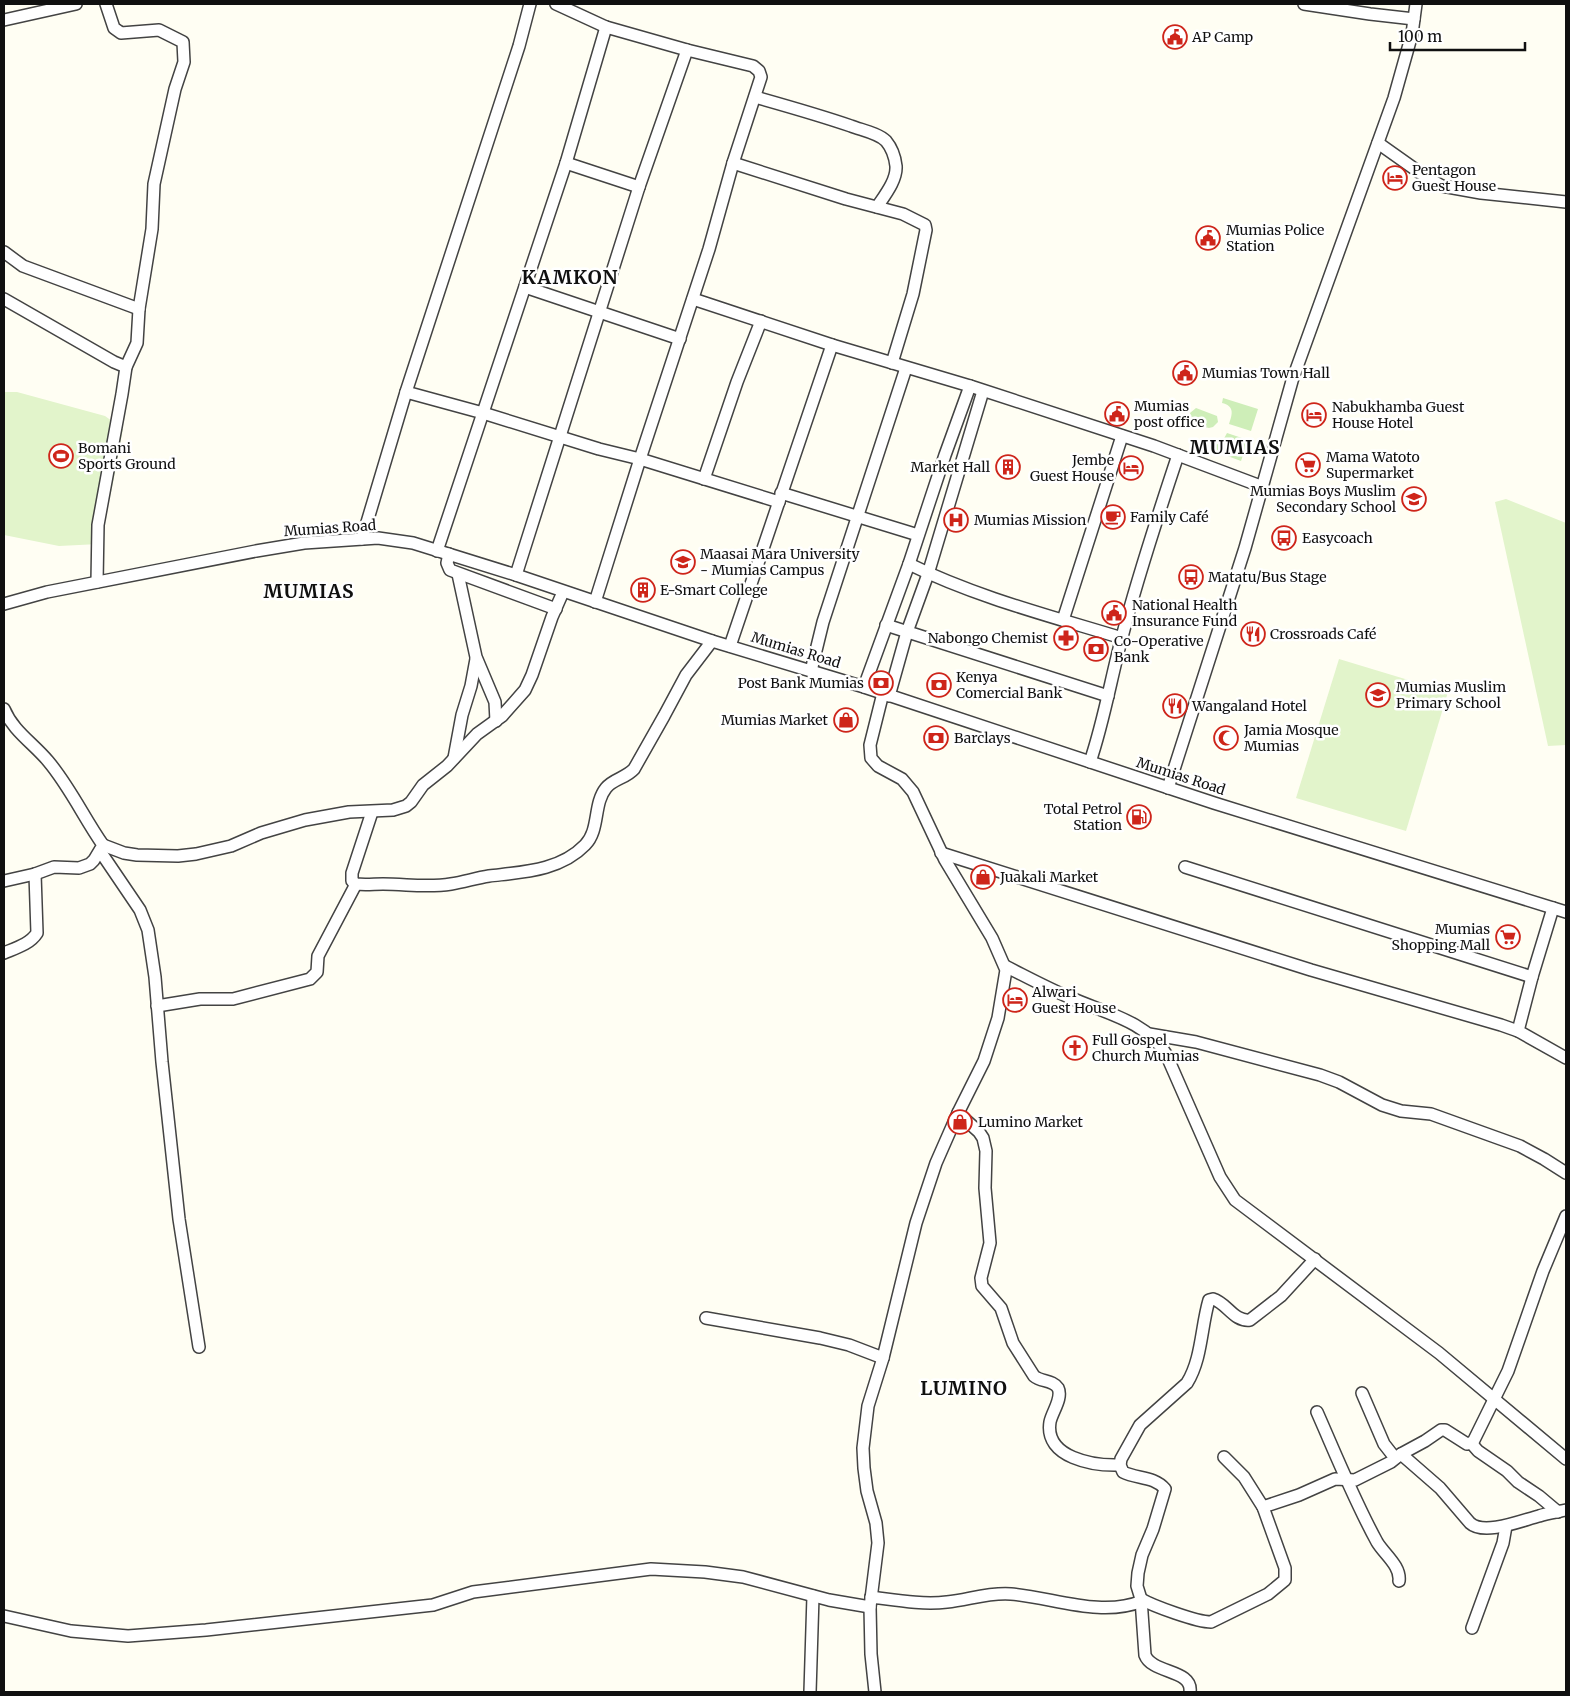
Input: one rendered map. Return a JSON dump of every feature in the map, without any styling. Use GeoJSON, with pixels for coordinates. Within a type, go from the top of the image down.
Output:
{"type":"FeatureCollection","features":[{"type":"Feature","properties":{"kind":"street"},"geometry":{"type":"LineString","coordinates":[[4,20],[76,4]]}},
{"type":"Feature","properties":{"kind":"street"},"geometry":{"type":"LineString","coordinates":[[98,582],[98,525],[126,367],[137,343],[139,309],[152,229],[154,184],[175,89],[184,62],[183,42],[159,30],[121,33],[114,28],[106,4]]}},
{"type":"Feature","properties":{"kind":"street"},"geometry":{"type":"LineString","coordinates":[[362,540],[406,392],[520,46],[530,4]]}},
{"type":"Feature","properties":{"kind":"street"},"geometry":{"type":"LineString","coordinates":[[556,4],[606,27],[756,68],[761,77],[733,163],[709,249],[595,602]]}},
{"type":"Feature","properties":{"kind":"street"},"geometry":{"type":"LineString","coordinates":[[1304,4],[1414,19]]}},
{"type":"Feature","properties":{"kind":"street"},"geometry":{"type":"LineString","coordinates":[[1168,788],[1245,548],[1292,381],[1378,143],[1405,62],[1416,4]]}},
{"type":"Feature","properties":{"kind":"street"},"geometry":{"type":"LineString","coordinates":[[556,609],[458,574],[448,568],[443,552],[483,413],[566,163],[606,27]]}},
{"type":"Feature","properties":{"kind":"street"},"geometry":{"type":"LineString","coordinates":[[516,575],[639,187],[687,50]]}},
{"type":"Feature","properties":{"kind":"street"},"geometry":{"type":"LineString","coordinates":[[755,97],[808,112],[885,140],[894,155],[896,172],[878,207]]}},
{"type":"Feature","properties":{"kind":"street"},"geometry":{"type":"LineString","coordinates":[[1378,143],[1442,186],[1481,193],[1566,202]]}},
{"type":"Feature","properties":{"kind":"street"},"geometry":{"type":"LineString","coordinates":[[566,163],[639,187]]}},
{"type":"Feature","properties":{"kind":"street"},"geometry":{"type":"LineString","coordinates":[[733,163],[846,199],[911,217],[923,224],[926,228],[913,294],[892,364]]}},
{"type":"Feature","properties":{"kind":"street"},"geometry":{"type":"LineString","coordinates":[[4,252],[23,266],[139,309]]}},
{"type":"Feature","properties":{"kind":"street"},"geometry":{"type":"LineString","coordinates":[[525,287],[680,339]]}},
{"type":"Feature","properties":{"kind":"street"},"geometry":{"type":"LineString","coordinates":[[4,298],[114,362],[126,367]]}},
{"type":"Feature","properties":{"kind":"street"},"geometry":{"type":"LineString","coordinates":[[693,299],[832,345],[970,386],[1154,446],[1262,487]]}},
{"type":"Feature","properties":{"kind":"street"},"geometry":{"type":"LineString","coordinates":[[704,479],[760,321]]}},
{"type":"Feature","properties":{"kind":"street"},"geometry":{"type":"LineString","coordinates":[[730,646],[832,345]]}},
{"type":"Feature","properties":{"kind":"street"},"geometry":{"type":"LineString","coordinates":[[811,671],[823,622],[906,368]]}},
{"type":"Feature","properties":{"kind":"street"},"geometry":{"type":"LineString","coordinates":[[864,687],[909,564],[970,386]]}},
{"type":"Feature","properties":{"kind":"street"},"geometry":{"type":"LineString","coordinates":[[875,1692],[870,1654],[871,1602],[878,1543],[876,1523],[865,1481],[863,1448],[868,1406],[883,1358],[916,1223],[936,1163],[984,1061],[994,1032],[1005,980],[1005,966],[996,947],[941,853],[919,802],[902,779],[878,766],[871,758],[870,745],[928,574],[983,391]]}},
{"type":"Feature","properties":{"kind":"street"},"geometry":{"type":"LineString","coordinates":[[406,392],[704,479],[858,516],[918,535]]}},
{"type":"Feature","properties":{"kind":"street"},"geometry":{"type":"LineString","coordinates":[[1063,620],[1122,436]]}},
{"type":"Feature","properties":{"kind":"street"},"geometry":{"type":"LineString","coordinates":[[1090,762],[1151,534],[1178,455]]}},
{"type":"Feature","properties":{"kind":"street","name":"Mumias Road"},"geometry":{"type":"LineString","coordinates":[[4,604],[47,592],[256,550],[304,543],[378,538],[398,540],[516,575],[712,641],[886,694],[1168,788],[1566,912]]}},
{"type":"Feature","properties":{"kind":"street"},"geometry":{"type":"LineString","coordinates":[[909,564],[928,574],[999,600],[1122,638]]}},
{"type":"Feature","properties":{"kind":"street"},"geometry":{"type":"LineString","coordinates":[[458,574],[476,657],[495,702],[496,721]]}},
{"type":"Feature","properties":{"kind":"street"},"geometry":{"type":"LineString","coordinates":[[102,848],[137,855],[178,856],[196,854],[231,846],[261,832],[305,820],[349,812],[393,810],[406,806],[424,785],[454,760],[477,734],[496,721],[510,708],[525,690],[563,592]]}},
{"type":"Feature","properties":{"kind":"street"},"geometry":{"type":"LineString","coordinates":[[886,625],[1108,696]]}},
{"type":"Feature","properties":{"kind":"street"},"geometry":{"type":"LineString","coordinates":[[372,812],[352,873],[352,881],[356,884],[425,887],[453,884],[475,878],[529,872],[550,866],[572,856],[584,846],[592,834],[601,798],[606,788],[634,769],[686,675],[712,641]]}},
{"type":"Feature","properties":{"kind":"street"},"geometry":{"type":"LineString","coordinates":[[454,760],[462,715],[473,679],[476,657]]}},
{"type":"Feature","properties":{"kind":"street"},"geometry":{"type":"LineString","coordinates":[[4,709],[15,727],[48,761],[58,775],[145,921],[152,953],[179,1220],[199,1347]]}},
{"type":"Feature","properties":{"kind":"street"},"geometry":{"type":"LineString","coordinates":[[4,881],[35,874],[54,867],[79,868],[90,864],[102,848]]}},
{"type":"Feature","properties":{"kind":"street"},"geometry":{"type":"LineString","coordinates":[[941,853],[1311,970],[1501,1025],[1518,1031],[1566,1058]]}},
{"type":"Feature","properties":{"kind":"street"},"geometry":{"type":"LineString","coordinates":[[1185,867],[1532,977]]}},
{"type":"Feature","properties":{"kind":"street"},"geometry":{"type":"LineString","coordinates":[[4,953],[24,945],[37,932],[35,874]]}},
{"type":"Feature","properties":{"kind":"street"},"geometry":{"type":"LineString","coordinates":[[157,1006],[200,999],[233,998],[310,979],[317,972],[318,956],[356,884]]}},
{"type":"Feature","properties":{"kind":"street"},"geometry":{"type":"LineString","coordinates":[[1518,1031],[1553,908]]}},
{"type":"Feature","properties":{"kind":"street"},"geometry":{"type":"LineString","coordinates":[[1005,966],[1069,998],[1130,1023],[1149,1034],[1161,1045],[1166,1054],[1205,1145],[1228,1191],[1236,1200],[1439,1353],[1566,1459]]}},
{"type":"Feature","properties":{"kind":"street"},"geometry":{"type":"LineString","coordinates":[[1149,1034],[1196,1042],[1320,1075],[1339,1082],[1382,1105],[1401,1111],[1430,1114],[1520,1146],[1544,1158],[1566,1173]]}},
{"type":"Feature","properties":{"kind":"street"},"geometry":{"type":"LineString","coordinates":[[958,1113],[979,1132],[986,1151],[985,1188],[990,1243],[981,1278],[982,1286],[1001,1308],[1013,1343],[1034,1376],[1041,1381],[1054,1384],[1058,1390],[1059,1396],[1050,1424],[1052,1440],[1060,1450],[1072,1457],[1092,1464],[1120,1465]]}},
{"type":"Feature","properties":{"kind":"street"},"geometry":{"type":"LineString","coordinates":[[1471,1443],[1508,1371],[1546,1263],[1566,1216]]}},
{"type":"Feature","properties":{"kind":"street"},"geometry":{"type":"LineString","coordinates":[[1190,1692],[1190,1684],[1184,1679],[1175,1673],[1154,1666],[1146,1659],[1138,1586],[1140,1564],[1165,1489],[1150,1479],[1132,1476],[1123,1472],[1120,1465],[1121,1459],[1140,1425],[1187,1383],[1191,1376],[1197,1359],[1208,1300],[1220,1301],[1240,1319],[1250,1320],[1281,1296],[1315,1259]]}},
{"type":"Feature","properties":{"kind":"street"},"geometry":{"type":"LineString","coordinates":[[706,1318],[820,1338],[849,1345],[883,1358]]}},
{"type":"Feature","properties":{"kind":"street"},"geometry":{"type":"LineString","coordinates":[[1362,1393],[1384,1444],[1440,1488],[1474,1526],[1506,1526],[1562,1511]]}},
{"type":"Feature","properties":{"kind":"street"},"geometry":{"type":"LineString","coordinates":[[1317,1412],[1371,1531],[1382,1550],[1398,1570],[1399,1581]]}},
{"type":"Feature","properties":{"kind":"street"},"geometry":{"type":"LineString","coordinates":[[1263,1506],[1299,1495],[1335,1479],[1355,1480],[1391,1462],[1442,1430],[1447,1431],[1466,1443],[1471,1443],[1518,1482],[1562,1511]]}},
{"type":"Feature","properties":{"kind":"street"},"geometry":{"type":"LineString","coordinates":[[4,1616],[71,1631],[128,1636],[206,1630],[433,1605],[473,1592],[651,1569],[705,1572],[742,1577],[845,1604],[899,1601],[946,1602],[989,1594],[1011,1594],[1072,1605],[1126,1606],[1141,1600],[1151,1605],[1209,1622],[1274,1590],[1285,1580],[1286,1574],[1263,1506],[1244,1477],[1224,1457]]}},
{"type":"Feature","properties":{"kind":"street"},"geometry":{"type":"LineString","coordinates":[[1472,1628],[1503,1543],[1506,1526]]}},
{"type":"Feature","properties":{"kind":"street"},"geometry":{"type":"LineString","coordinates":[[810,1692],[813,1596]]}},
{"type":"Feature","properties":{"kind":"green space","name":"Bomani Sports Ground"},"geometry":{"type":"Polygon","coordinates":[[[4,392],[17,392],[105,416],[123,429],[99,544],[59,546],[4,535],[4,392]]]}},
{"type":"Feature","properties":{"kind":"green space"},"geometry":{"type":"Polygon","coordinates":[[[1223,398],[1258,409],[1251,431],[1229,424],[1232,411],[1229,406],[1222,403],[1223,398]]]}},
{"type":"Feature","properties":{"kind":"green space"},"geometry":{"type":"Polygon","coordinates":[[[1196,408],[1217,416],[1218,422],[1209,428],[1197,423],[1192,419],[1190,413],[1196,408]]]}},
{"type":"Feature","properties":{"kind":"green space"},"geometry":{"type":"Polygon","coordinates":[[[1227,433],[1248,440],[1241,461],[1192,443],[1194,439],[1208,445],[1221,444],[1227,433]]]}},
{"type":"Feature","properties":{"kind":"green space"},"geometry":{"type":"Polygon","coordinates":[[[1506,499],[1566,523],[1566,745],[1548,746],[1495,502],[1506,499]]]}},
{"type":"Feature","properties":{"kind":"green space"},"geometry":{"type":"Polygon","coordinates":[[[1339,659],[1448,692],[1406,831],[1296,798],[1339,659]]]}},
{"type":"Feature","properties":{"kind":"place","name":"AP Camp"},"geometry":{"type":"Point","coordinates":[1175,37]}},
{"type":"Feature","properties":{"kind":"place","name":"Pentagon Guest House"},"geometry":{"type":"Point","coordinates":[1395,178]}},
{"type":"Feature","properties":{"kind":"place","name":"Mumias Police Station"},"geometry":{"type":"Point","coordinates":[1208,238]}},
{"type":"Feature","properties":{"kind":"place","name":"Mumias Town Hall"},"geometry":{"type":"Point","coordinates":[1185,373]}},
{"type":"Feature","properties":{"kind":"place","name":"Mumias post office"},"geometry":{"type":"Point","coordinates":[1117,414]}},
{"type":"Feature","properties":{"kind":"place","name":"Nabukhamba Guest House Hotel"},"geometry":{"type":"Point","coordinates":[1314,415]}},
{"type":"Feature","properties":{"kind":"place","name":"Bomani Sports Ground"},"geometry":{"type":"Point","coordinates":[61,456]}},
{"type":"Feature","properties":{"kind":"place","name":"Mama Watoto Supermarket"},"geometry":{"type":"Point","coordinates":[1308,465]}},
{"type":"Feature","properties":{"kind":"place","name":"Market Hall"},"geometry":{"type":"Point","coordinates":[1008,467]}},
{"type":"Feature","properties":{"kind":"place","name":"Jembe Guest House"},"geometry":{"type":"Point","coordinates":[1131,468]}},
{"type":"Feature","properties":{"kind":"place","name":"Mumias Boys Muslim Secondary School"},"geometry":{"type":"Point","coordinates":[1414,499]}},
{"type":"Feature","properties":{"kind":"place","name":"Family Café"},"geometry":{"type":"Point","coordinates":[1113,517]}},
{"type":"Feature","properties":{"kind":"place","name":"Mumias Mission"},"geometry":{"type":"Point","coordinates":[956,520]}},
{"type":"Feature","properties":{"kind":"place","name":"Easycoach"},"geometry":{"type":"Point","coordinates":[1284,538]}},
{"type":"Feature","properties":{"kind":"place","name":"Maasai Mara University - Mumias Campus"},"geometry":{"type":"Point","coordinates":[683,562]}},
{"type":"Feature","properties":{"kind":"place","name":"Matatu/Bus Stage"},"geometry":{"type":"Point","coordinates":[1191,577]}},
{"type":"Feature","properties":{"kind":"place","name":"E-Smart College"},"geometry":{"type":"Point","coordinates":[643,590]}},
{"type":"Feature","properties":{"kind":"place","name":"National Health Insurance Fund"},"geometry":{"type":"Point","coordinates":[1114,613]}},
{"type":"Feature","properties":{"kind":"place","name":"Crossroads Café"},"geometry":{"type":"Point","coordinates":[1253,634]}},
{"type":"Feature","properties":{"kind":"place","name":"Nabongo Chemist"},"geometry":{"type":"Point","coordinates":[1066,638]}},
{"type":"Feature","properties":{"kind":"place","name":"Co-Operative Bank"},"geometry":{"type":"Point","coordinates":[1096,649]}},
{"type":"Feature","properties":{"kind":"place","name":"Post Bank Mumias"},"geometry":{"type":"Point","coordinates":[881,683]}},
{"type":"Feature","properties":{"kind":"place","name":"Kenya Comercial Bank"},"geometry":{"type":"Point","coordinates":[939,685]}},
{"type":"Feature","properties":{"kind":"place","name":"Mumias Muslim Primary School"},"geometry":{"type":"Point","coordinates":[1378,695]}},
{"type":"Feature","properties":{"kind":"place","name":"Wangaland Hotel"},"geometry":{"type":"Point","coordinates":[1175,706]}},
{"type":"Feature","properties":{"kind":"place","name":"Mumias Market"},"geometry":{"type":"Point","coordinates":[846,720]}},
{"type":"Feature","properties":{"kind":"place","name":"Barclays"},"geometry":{"type":"Point","coordinates":[936,738]}},
{"type":"Feature","properties":{"kind":"place","name":"Jamia Mosque Mumias"},"geometry":{"type":"Point","coordinates":[1226,738]}},
{"type":"Feature","properties":{"kind":"place","name":"Total Petrol Station"},"geometry":{"type":"Point","coordinates":[1139,817]}},
{"type":"Feature","properties":{"kind":"place","name":"Juakali Market"},"geometry":{"type":"Point","coordinates":[983,877]}},
{"type":"Feature","properties":{"kind":"place","name":"Mumias Shopping Mall"},"geometry":{"type":"Point","coordinates":[1508,937]}},
{"type":"Feature","properties":{"kind":"place","name":"Alwari Guest House"},"geometry":{"type":"Point","coordinates":[1015,1000]}},
{"type":"Feature","properties":{"kind":"place","name":"Full Gospel Church Mumias"},"geometry":{"type":"Point","coordinates":[1075,1048]}},
{"type":"Feature","properties":{"kind":"place","name":"Lumino Market"},"geometry":{"type":"Point","coordinates":[960,1122]}},
{"type":"Feature","properties":{"kind":"district","name":"KAMKON"},"geometry":{"type":"Point","coordinates":[570,277]}},
{"type":"Feature","properties":{"kind":"district","name":"MUMIAS"},"geometry":{"type":"Point","coordinates":[1235,447]}},
{"type":"Feature","properties":{"kind":"district","name":"MUMIAS"},"geometry":{"type":"Point","coordinates":[309,591]}},
{"type":"Feature","properties":{"kind":"district","name":"LUMINO"},"geometry":{"type":"Point","coordinates":[964,1388]}}]}
